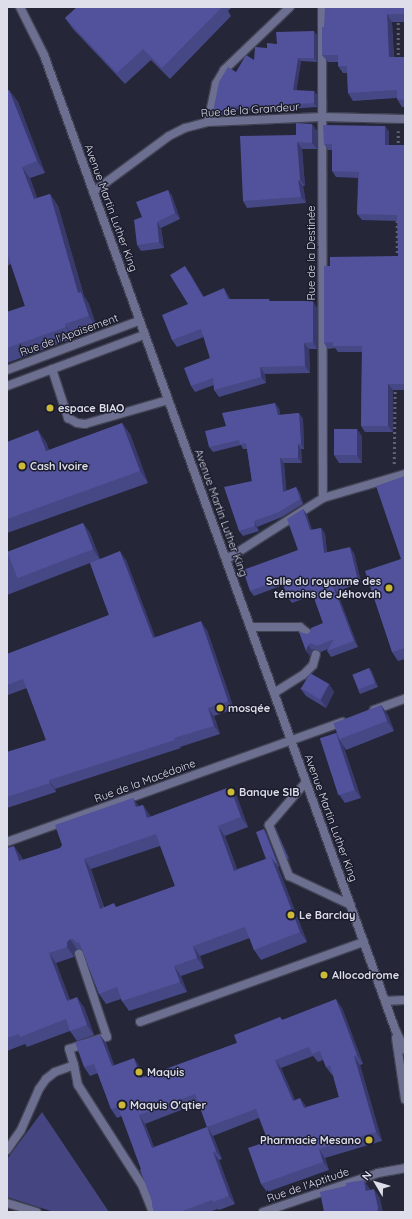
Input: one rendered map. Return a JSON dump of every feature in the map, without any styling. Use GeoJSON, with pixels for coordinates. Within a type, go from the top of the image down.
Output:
{"type":"FeatureCollection","features":[{"type":"Feature","properties":{"kind":"street","name":"Avenue Martin Luther King"},"geometry":{"type":"LineString","coordinates":[[20,7],[44,55],[395,1029],[405,1050]]}},
{"type":"Feature","properties":{"kind":"street"},"geometry":{"type":"LineString","coordinates":[[208,122],[216,84],[224,70],[290,7]]}},
{"type":"Feature","properties":{"kind":"street","name":"Rue de la Destinée"},"geometry":{"type":"LineString","coordinates":[[322,7],[323,498]]}},
{"type":"Feature","properties":{"kind":"street","name":"Rue de la Grandeur"},"geometry":{"type":"LineString","coordinates":[[94,192],[169,136],[185,128],[208,122],[322,117],[402,119]]}},
{"type":"Feature","properties":{"kind":"street","name":"Rue de l'Apaisement"},"geometry":{"type":"LineString","coordinates":[[7,370],[139,321]]}},
{"type":"Feature","properties":{"kind":"street"},"geometry":{"type":"LineString","coordinates":[[7,386],[144,336]]}},
{"type":"Feature","properties":{"kind":"street"},"geometry":{"type":"LineString","coordinates":[[52,369],[68,418],[77,423],[85,424],[168,400]]}},
{"type":"Feature","properties":{"kind":"street"},"geometry":{"type":"LineString","coordinates":[[226,559],[323,498],[405,474]]}},
{"type":"Feature","properties":{"kind":"street"},"geometry":{"type":"LineString","coordinates":[[251,627],[300,627],[310,635]]}},
{"type":"Feature","properties":{"kind":"street"},"geometry":{"type":"LineString","coordinates":[[274,693],[303,675],[313,665],[316,654]]}},
{"type":"Feature","properties":{"kind":"street"},"geometry":{"type":"LineString","coordinates":[[369,712],[405,699]]}},
{"type":"Feature","properties":{"kind":"street","name":"Rue de la Macédoine"},"geometry":{"type":"LineString","coordinates":[[7,842],[348,720]]}},
{"type":"Feature","properties":{"kind":"street"},"geometry":{"type":"LineString","coordinates":[[306,782],[269,825],[289,876],[351,905]]}},
{"type":"Feature","properties":{"kind":"street"},"geometry":{"type":"LineString","coordinates":[[140,1022],[364,942]]}},
{"type":"Feature","properties":{"kind":"street"},"geometry":{"type":"LineString","coordinates":[[79,954],[106,1037],[69,1049],[78,1085],[142,1185],[153,1212]]}},
{"type":"Feature","properties":{"kind":"street"},"geometry":{"type":"LineString","coordinates":[[385,1001],[405,1000]]}},
{"type":"Feature","properties":{"kind":"street","name":"Avenue Martin Luther King"},"geometry":{"type":"LineString","coordinates":[[395,1029],[405,1099]]}},
{"type":"Feature","properties":{"kind":"street"},"geometry":{"type":"LineString","coordinates":[[7,1150],[21,1130],[39,1088],[46,1079],[55,1072],[74,1065]]}},
{"type":"Feature","properties":{"kind":"street","name":"Rue de l'Aptitude"},"geometry":{"type":"LineString","coordinates":[[264,1212],[378,1173],[405,1168]]}},
{"type":"Feature","properties":{"kind":"street"},"geometry":{"type":"LineString","coordinates":[[7,1202],[38,1212]]}},
{"type":"Feature","properties":{"kind":"path"},"geometry":{"type":"LineString","coordinates":[[398,14],[398,67]]}},
{"type":"Feature","properties":{"kind":"path"},"geometry":{"type":"LineString","coordinates":[[398,151],[402,119]]}},
{"type":"Feature","properties":{"kind":"path"},"geometry":{"type":"LineString","coordinates":[[397,214],[397,262]]}},
{"type":"Feature","properties":{"kind":"path"},"geometry":{"type":"LineString","coordinates":[[394,477],[395,381]]}},
{"type":"Feature","properties":{"kind":"shaded area"},"geometry":{"type":"Polygon","coordinates":[[[42,1112],[109,1212],[54,1212],[7,1197],[7,1159],[42,1112]]]}},
{"type":"Feature","properties":{"kind":"building"},"geometry":{"type":"Polygon","coordinates":[[[77,7],[222,7],[162,68],[143,49],[117,73],[65,18],[77,7]]]}},
{"type":"Feature","properties":{"kind":"building"},"geometry":{"type":"Polygon","coordinates":[[[325,7],[405,7],[405,14],[387,14],[389,57],[405,57],[405,100],[397,99],[397,90],[348,93],[347,66],[338,66],[338,55],[322,55],[322,27],[324,27],[325,7]]]}},
{"type":"Feature","properties":{"kind":"building"},"geometry":{"type":"Polygon","coordinates":[[[314,31],[314,58],[298,58],[293,90],[314,91],[314,103],[256,107],[231,106],[231,112],[213,112],[219,82],[228,67],[236,72],[246,55],[254,60],[255,47],[267,48],[267,43],[277,44],[276,32],[314,31]]]}},
{"type":"Feature","properties":{"kind":"building"},"geometry":{"type":"Polygon","coordinates":[[[9,90],[37,161],[22,167],[34,199],[50,194],[78,293],[81,292],[89,316],[65,324],[66,327],[7,348],[7,312],[25,306],[7,253],[7,91],[9,90]]]}},
{"type":"Feature","properties":{"kind":"building"},"geometry":{"type":"Polygon","coordinates":[[[296,123],[312,124],[312,143],[297,142],[300,180],[298,180],[301,197],[243,201],[240,136],[296,135],[296,123]]]}},
{"type":"Feature","properties":{"kind":"building"},"geometry":{"type":"Polygon","coordinates":[[[323,125],[385,126],[385,145],[405,145],[405,384],[388,384],[388,426],[361,426],[362,346],[333,346],[333,342],[324,343],[324,266],[330,266],[330,257],[398,256],[397,215],[357,214],[359,172],[332,171],[332,144],[324,144],[323,125]]]}},
{"type":"Feature","properties":{"kind":"building"},"geometry":{"type":"Polygon","coordinates":[[[168,190],[175,213],[157,222],[159,242],[137,245],[134,220],[142,217],[136,202],[168,190]]]}},
{"type":"Feature","properties":{"kind":"building"},"geometry":{"type":"Polygon","coordinates":[[[185,266],[203,297],[224,288],[228,299],[313,301],[313,342],[304,343],[305,366],[260,367],[261,377],[214,390],[213,378],[191,386],[184,368],[210,358],[201,329],[172,340],[162,315],[188,304],[170,275],[185,266]]]}},
{"type":"Feature","properties":{"kind":"building"},"geometry":{"type":"Polygon","coordinates":[[[275,403],[278,415],[299,413],[301,444],[298,444],[298,458],[280,458],[283,492],[296,487],[300,499],[279,512],[254,521],[255,526],[239,531],[224,487],[252,481],[246,443],[240,444],[239,440],[209,447],[205,431],[226,426],[222,413],[275,403]]]}},
{"type":"Feature","properties":{"kind":"building"},"geometry":{"type":"Polygon","coordinates":[[[122,423],[140,471],[7,519],[7,442],[38,430],[46,451],[122,423]]]}},
{"type":"Feature","properties":{"kind":"building"},"geometry":{"type":"Polygon","coordinates":[[[334,429],[357,429],[357,455],[334,455],[334,429]]]}},
{"type":"Feature","properties":{"kind":"building"},"geometry":{"type":"Polygon","coordinates":[[[405,476],[405,648],[392,652],[365,571],[401,559],[376,486],[405,476]]]}},
{"type":"Feature","properties":{"kind":"building"},"geometry":{"type":"Polygon","coordinates":[[[303,509],[310,530],[321,528],[324,553],[350,547],[357,577],[333,586],[354,641],[327,651],[334,639],[317,646],[311,643],[308,645],[306,651],[299,632],[308,634],[311,628],[323,623],[311,589],[288,598],[281,579],[250,591],[243,570],[298,550],[287,519],[303,509]]]}},
{"type":"Feature","properties":{"kind":"building"},"geometry":{"type":"Polygon","coordinates":[[[83,523],[93,549],[17,578],[7,552],[83,523]]]}},
{"type":"Feature","properties":{"kind":"building"},"geometry":{"type":"Polygon","coordinates":[[[120,551],[153,638],[201,621],[228,701],[208,708],[214,726],[49,780],[50,783],[7,797],[7,752],[46,740],[23,679],[7,685],[7,654],[109,615],[90,563],[120,551]]]}},
{"type":"Feature","properties":{"kind":"building"},"geometry":{"type":"Polygon","coordinates":[[[369,668],[375,683],[358,690],[352,675],[369,668]]]}},
{"type":"Feature","properties":{"kind":"building"},"geometry":{"type":"Polygon","coordinates":[[[310,673],[329,684],[320,700],[301,689],[310,673]]]}},
{"type":"Feature","properties":{"kind":"building"},"geometry":{"type":"Polygon","coordinates":[[[381,705],[387,721],[339,739],[333,723],[381,705]]]}},
{"type":"Feature","properties":{"kind":"building"},"geometry":{"type":"Polygon","coordinates":[[[336,733],[355,790],[338,795],[320,738],[336,733]]]}},
{"type":"Feature","properties":{"kind":"building"},"geometry":{"type":"Polygon","coordinates":[[[230,787],[241,817],[218,826],[234,871],[271,857],[300,932],[254,950],[245,927],[193,946],[197,958],[174,966],[180,982],[122,1001],[117,987],[99,994],[79,942],[77,943],[73,939],[70,939],[67,942],[67,947],[49,953],[67,1001],[77,997],[87,1025],[70,1031],[66,1019],[20,1037],[19,1034],[7,1038],[7,848],[14,846],[19,861],[60,848],[62,845],[55,825],[133,798],[136,807],[143,805],[147,818],[230,787]],[[156,834],[84,859],[100,909],[114,903],[116,907],[175,886],[156,834]]]}},
{"type":"Feature","properties":{"kind":"building"},"geometry":{"type":"Polygon","coordinates":[[[274,825],[288,858],[287,859],[274,825]]]}},
{"type":"Feature","properties":{"kind":"building"},"geometry":{"type":"Polygon","coordinates":[[[264,829],[277,863],[275,863],[271,857],[266,859],[256,832],[264,829]]]}},
{"type":"Feature","properties":{"kind":"building"},"geometry":{"type":"Polygon","coordinates":[[[336,999],[357,1055],[354,1056],[376,1132],[319,1149],[323,1162],[261,1184],[248,1148],[268,1141],[256,1109],[207,1127],[216,1151],[213,1152],[229,1196],[213,1202],[212,1200],[180,1212],[154,1212],[152,1201],[118,1107],[111,1109],[94,1064],[84,1067],[75,1042],[100,1035],[112,1066],[134,1058],[141,1078],[237,1043],[234,1035],[280,1017],[282,1020],[336,999]],[[309,1047],[275,1060],[293,1101],[300,1098],[304,1108],[339,1097],[330,1065],[326,1067],[320,1051],[312,1054],[309,1047]],[[195,1094],[139,1115],[152,1148],[207,1127],[195,1094]]]}},
{"type":"Feature","properties":{"kind":"building"},"geometry":{"type":"Polygon","coordinates":[[[364,1180],[366,1191],[374,1189],[378,1208],[377,1212],[324,1212],[320,1192],[346,1186],[346,1183],[364,1180]]]}},
{"type":"Feature","properties":{"kind":"place","name":"espace BIAO"},"geometry":{"type":"Point","coordinates":[50,408]}},
{"type":"Feature","properties":{"kind":"place","name":"Cash Ivoire"},"geometry":{"type":"Point","coordinates":[22,466]}},
{"type":"Feature","properties":{"kind":"place","name":"Salle du royaume des témoins de Jéhovah"},"geometry":{"type":"Point","coordinates":[389,588]}},
{"type":"Feature","properties":{"kind":"place","name":"mosqée"},"geometry":{"type":"Point","coordinates":[220,708]}},
{"type":"Feature","properties":{"kind":"place","name":"Banque SIB"},"geometry":{"type":"Point","coordinates":[231,792]}},
{"type":"Feature","properties":{"kind":"place","name":"Le Barclay"},"geometry":{"type":"Point","coordinates":[291,915]}},
{"type":"Feature","properties":{"kind":"place","name":"Allocodrome"},"geometry":{"type":"Point","coordinates":[324,975]}},
{"type":"Feature","properties":{"kind":"place","name":"Maquis"},"geometry":{"type":"Point","coordinates":[139,1072]}},
{"type":"Feature","properties":{"kind":"place","name":"Maquis O'qtier"},"geometry":{"type":"Point","coordinates":[122,1105]}},
{"type":"Feature","properties":{"kind":"place","name":"Pharmacie Mesano"},"geometry":{"type":"Point","coordinates":[369,1140]}}]}
